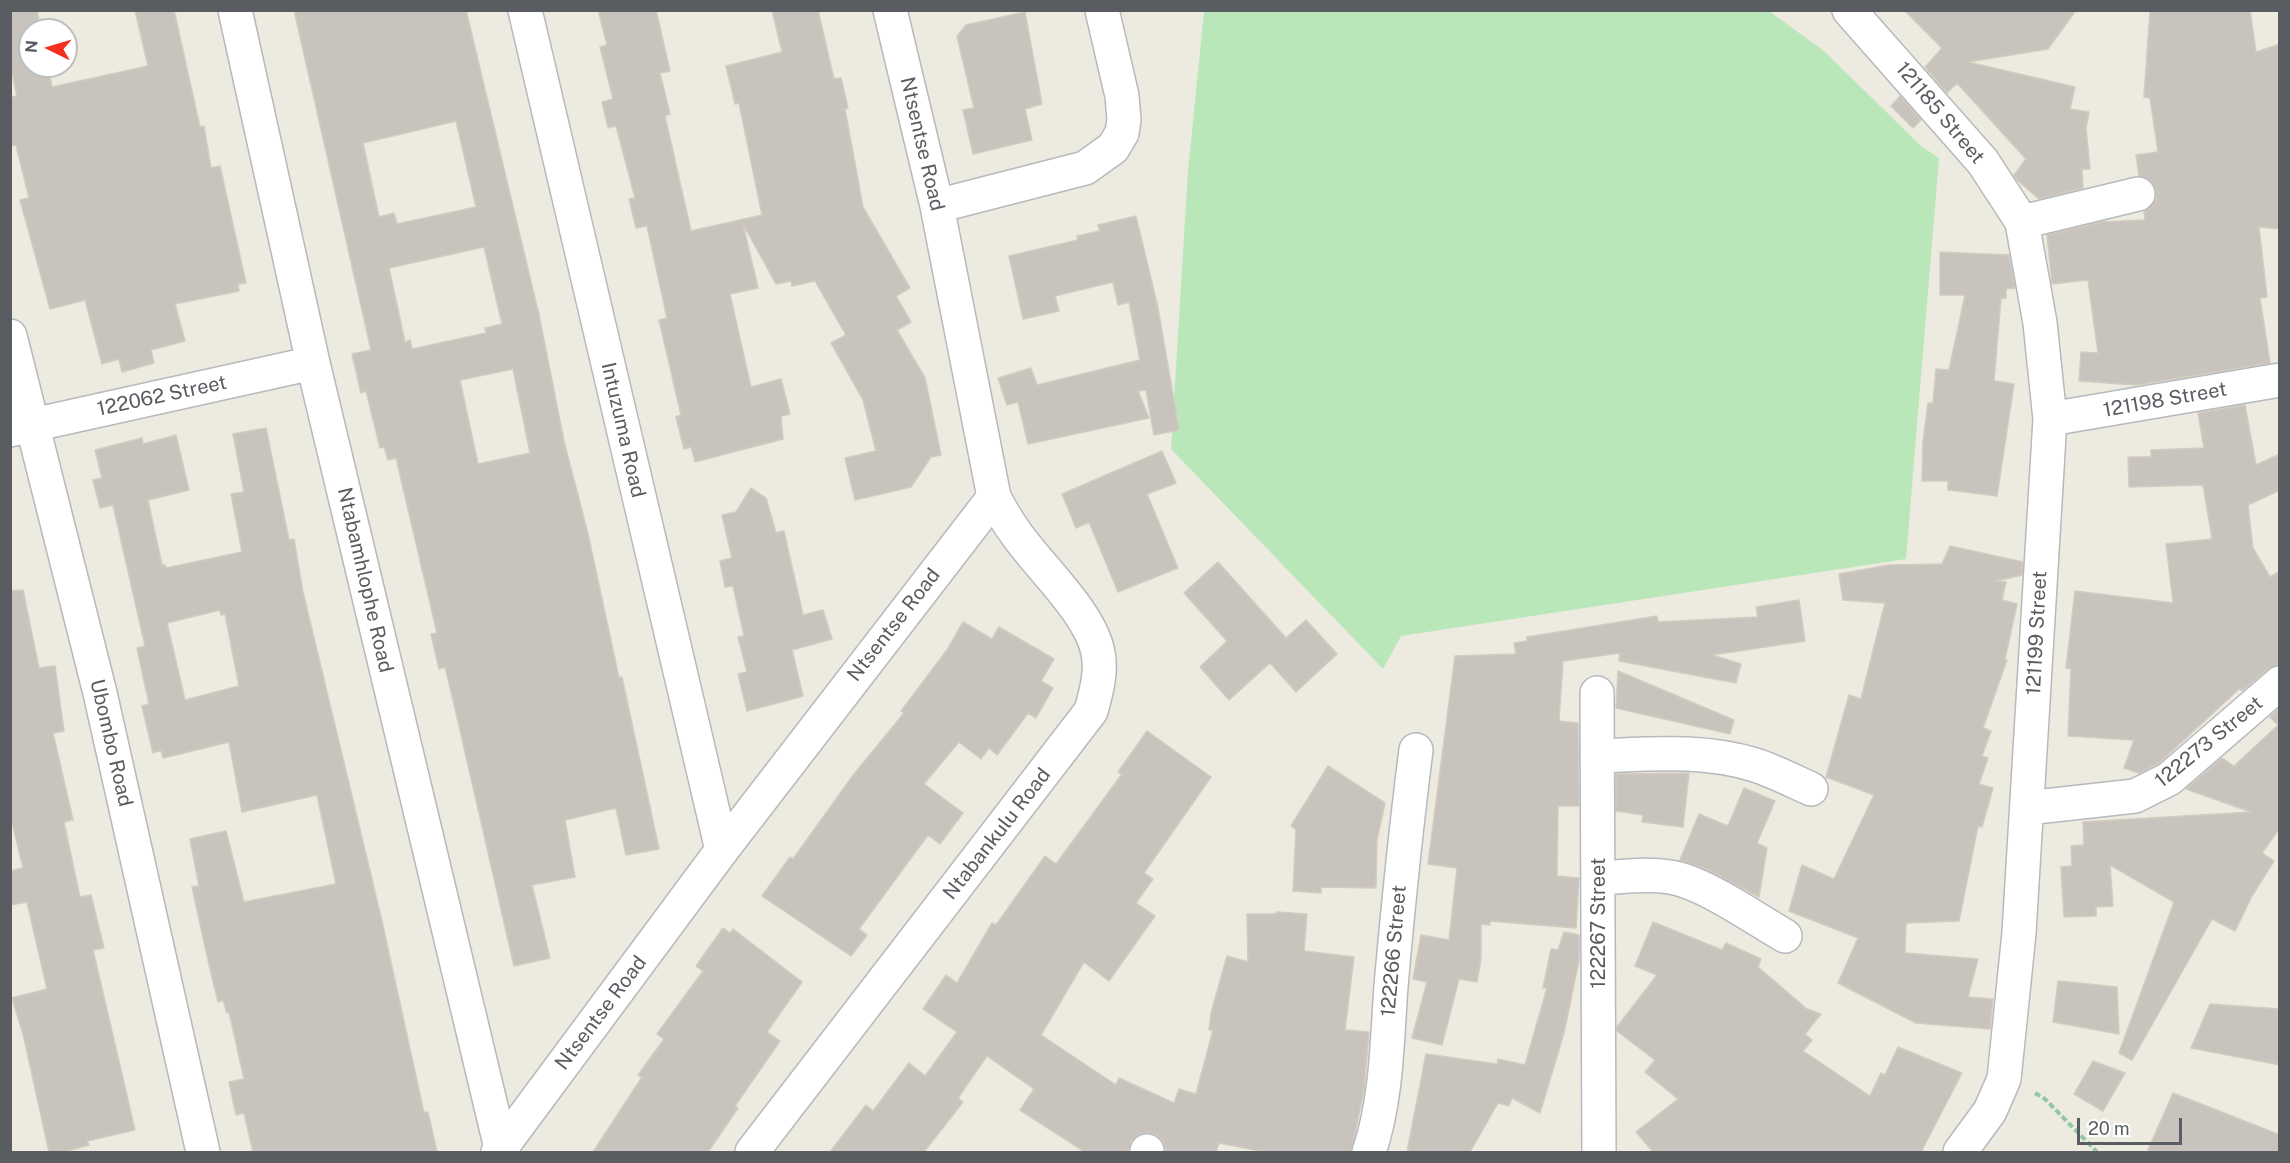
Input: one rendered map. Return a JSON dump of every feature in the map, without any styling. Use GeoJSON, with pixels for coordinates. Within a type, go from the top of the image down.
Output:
{"type":"FeatureCollection","features":[{"type":"Feature","properties":{"kind":"street","name":"Ntabamhlophe Road"},"geometry":{"type":"LineString","coordinates":[[235,10],[313,363],[499,1150]]}},
{"type":"Feature","properties":{"kind":"street","name":"Intuzuma Road"},"geometry":{"type":"LineString","coordinates":[[525,10],[722,850]]}},
{"type":"Feature","properties":{"kind":"street","name":"Ntsentse Road"},"geometry":{"type":"LineString","coordinates":[[499,1150],[722,850],[993,497],[937,206],[890,10]]}},
{"type":"Feature","properties":{"kind":"street"},"geometry":{"type":"LineString","coordinates":[[937,206],[1085,168],[1113,148],[1122,134],[1123,104],[1102,10]]}},
{"type":"Feature","properties":{"kind":"street","name":"121185 Street"},"geometry":{"type":"LineString","coordinates":[[1850,10],[1970,146],[2022,222]]}},
{"type":"Feature","properties":{"kind":"street"},"geometry":{"type":"LineString","coordinates":[[2022,222],[2138,194]]}},
{"type":"Feature","properties":{"kind":"street","name":"121199 Street"},"geometry":{"type":"LineString","coordinates":[[1960,1152],[1990,1111],[2004,1079],[2014,1000],[2027,808],[2050,419],[2040,323],[2022,222]]}},
{"type":"Feature","properties":{"kind":"street","name":"Ubombo Road"},"geometry":{"type":"LineString","coordinates":[[10,336],[21,427],[100,693],[203,1152]]}},
{"type":"Feature","properties":{"kind":"street","name":"122062 Street"},"geometry":{"type":"LineString","coordinates":[[21,427],[313,363]]}},
{"type":"Feature","properties":{"kind":"street","name":"121198 Street"},"geometry":{"type":"LineString","coordinates":[[2050,419],[2280,380]]}},
{"type":"Feature","properties":{"kind":"street","name":"Ntabankulu Road"},"geometry":{"type":"LineString","coordinates":[[752,1152],[1091,711],[1099,681],[1098,652],[1089,630],[1073,605],[1014,532],[993,497]]}},
{"type":"Feature","properties":{"kind":"street","name":"122273 Street"},"geometry":{"type":"LineString","coordinates":[[2027,808],[2135,796],[2151,789],[2169,779],[2280,683]]}},
{"type":"Feature","properties":{"kind":"street","name":"122267 Street"},"geometry":{"type":"LineString","coordinates":[[1598,693],[1599,1152]]}},
{"type":"Feature","properties":{"kind":"street","name":"122266 Street"},"geometry":{"type":"LineString","coordinates":[[1369,1152],[1375,1136],[1383,1079],[1402,859],[1416,750]]}},
{"type":"Feature","properties":{"kind":"street"},"geometry":{"type":"LineString","coordinates":[[1597,756],[1682,753],[1722,758],[1755,765],[1811,789]]}},
{"type":"Feature","properties":{"kind":"street"},"geometry":{"type":"LineString","coordinates":[[1600,878],[1653,876],[1680,879],[1710,893],[1785,936]]}},
{"type":"Feature","properties":{"kind":"path"},"geometry":{"type":"LineString","coordinates":[[2004,1079],[2045,1099],[2097,1152]]}},
{"type":"Feature","properties":{"kind":"green space"},"geometry":{"type":"Polygon","coordinates":[[[1204,11],[1769,11],[1824,51],[1921,146],[1939,158],[1906,559],[1401,636],[1383,669],[1171,449],[1188,171],[1204,11]]]}},
{"type":"Feature","properties":{"kind":"building"},"geometry":{"type":"Polygon","coordinates":[[[10,10],[37,10],[39,18],[18,18],[18,78],[50,78],[52,87],[148,66],[135,10],[174,10],[200,127],[204,126],[211,168],[220,166],[246,283],[238,284],[239,291],[175,304],[185,341],[151,350],[154,363],[122,372],[119,359],[102,364],[85,300],[50,309],[20,200],[29,198],[16,145],[10,146],[10,97],[17,96],[10,63],[10,10]]]}},
{"type":"Feature","properties":{"kind":"building"},"geometry":{"type":"Polygon","coordinates":[[[294,10],[466,10],[539,315],[564,441],[588,534],[619,678],[622,677],[659,849],[626,855],[616,808],[565,820],[575,877],[532,885],[550,958],[514,966],[445,667],[439,669],[431,634],[437,633],[396,458],[388,460],[384,447],[380,448],[366,391],[361,393],[352,354],[371,350],[294,10]],[[456,121],[363,143],[379,217],[394,213],[397,224],[476,207],[456,121]],[[484,247],[389,268],[405,342],[410,340],[412,349],[486,333],[485,328],[502,324],[484,247]],[[513,369],[460,380],[478,464],[530,453],[513,369]]]}},
{"type":"Feature","properties":{"kind":"building"},"geometry":{"type":"Polygon","coordinates":[[[598,10],[656,10],[670,71],[660,73],[670,114],[665,116],[691,231],[762,215],[739,103],[735,104],[726,66],[782,52],[772,10],[818,10],[834,79],[841,78],[848,108],[845,109],[863,207],[910,288],[896,296],[911,322],[897,330],[925,378],[941,455],[931,457],[911,487],[855,500],[845,458],[876,451],[863,400],[831,343],[846,335],[815,281],[792,286],[791,281],[776,284],[743,224],[758,288],[730,294],[751,387],[781,379],[790,414],[781,416],[783,439],[695,462],[691,447],[684,449],[676,417],[681,415],[659,320],[667,318],[647,226],[636,228],[629,199],[635,198],[616,126],[608,128],[602,102],[613,99],[600,47],[607,45],[598,10]]]}},
{"type":"Feature","properties":{"kind":"building"},"geometry":{"type":"Polygon","coordinates":[[[1904,10],[2076,10],[2048,49],[1968,62],[2075,87],[2070,109],[2089,112],[2086,128],[2090,169],[2082,169],[2083,188],[2039,199],[2017,180],[2014,175],[2026,159],[1957,83],[1947,93],[1925,67],[1942,48],[1904,10]]]}},
{"type":"Feature","properties":{"kind":"building"},"geometry":{"type":"Polygon","coordinates":[[[2150,10],[2250,10],[2256,52],[2280,44],[2280,229],[2259,227],[2267,297],[2260,298],[2270,363],[2136,385],[2079,381],[2081,352],[2098,353],[2088,280],[2052,284],[2047,235],[2100,222],[2145,220],[2144,212],[2156,200],[2156,190],[2152,182],[2139,176],[2136,155],[2158,152],[2150,98],[2144,97],[2150,10]]]}},
{"type":"Feature","properties":{"kind":"building"},"geometry":{"type":"Polygon","coordinates":[[[1025,12],[1042,104],[1025,109],[1032,140],[973,154],[963,110],[974,108],[957,36],[966,25],[1025,12]]]}},
{"type":"Feature","properties":{"kind":"building"},"geometry":{"type":"Polygon","coordinates":[[[1900,96],[1921,120],[1913,128],[1891,106],[1900,96]]]}},
{"type":"Feature","properties":{"kind":"building"},"geometry":{"type":"Polygon","coordinates":[[[1136,216],[1158,308],[1179,430],[1154,435],[1146,390],[1138,391],[1149,418],[1028,444],[1018,402],[1007,405],[998,378],[1031,368],[1037,385],[1140,360],[1129,302],[1118,305],[1113,282],[1055,296],[1059,311],[1023,319],[1009,256],[1078,240],[1077,236],[1100,231],[1098,225],[1136,216]]]}},
{"type":"Feature","properties":{"kind":"building"},"geometry":{"type":"Polygon","coordinates":[[[1940,252],[2009,255],[2015,288],[2006,289],[2006,298],[2001,298],[1994,381],[2014,384],[1997,496],[1948,490],[1948,481],[1922,481],[1923,442],[1928,403],[1933,403],[1936,369],[1949,370],[1965,295],[1940,295],[1940,252]]]}},
{"type":"Feature","properties":{"kind":"building"},"geometry":{"type":"Polygon","coordinates":[[[2245,405],[2256,465],[2280,454],[2280,490],[2248,505],[2253,548],[2270,577],[2280,571],[2280,665],[2268,669],[2242,691],[2240,688],[2159,763],[2139,773],[2124,768],[2134,740],[2068,736],[2071,669],[2066,668],[2075,591],[2173,603],[2166,544],[2212,539],[2203,485],[2129,487],[2128,457],[2151,457],[2151,450],[2204,448],[2198,413],[2245,405]]]}},
{"type":"Feature","properties":{"kind":"building"},"geometry":{"type":"Polygon","coordinates":[[[266,428],[289,540],[294,539],[303,592],[382,921],[424,1113],[428,1112],[437,1152],[253,1152],[244,1113],[236,1115],[229,1082],[244,1079],[229,1012],[227,1013],[223,1000],[218,1002],[207,956],[192,887],[199,886],[190,839],[226,831],[244,902],[336,884],[317,795],[242,812],[229,742],[163,758],[161,750],[153,753],[142,706],[149,704],[137,648],[145,646],[113,505],[100,508],[93,480],[102,478],[95,450],[142,438],[143,444],[176,435],[189,490],[148,500],[162,565],[166,568],[242,552],[231,494],[244,492],[233,434],[266,428]],[[220,610],[167,623],[185,700],[239,686],[225,614],[221,615],[220,610]]]}},
{"type":"Feature","properties":{"kind":"building"},"geometry":{"type":"Polygon","coordinates":[[[1162,451],[1176,483],[1147,494],[1178,568],[1118,592],[1089,522],[1076,528],[1062,494],[1162,451]]]}},
{"type":"Feature","properties":{"kind":"building"},"geometry":{"type":"Polygon","coordinates":[[[751,488],[766,498],[776,533],[784,531],[803,615],[823,610],[832,639],[792,650],[803,696],[747,711],[738,674],[747,672],[738,637],[744,636],[733,586],[725,587],[720,561],[732,558],[722,515],[736,512],[751,488]]]}},
{"type":"Feature","properties":{"kind":"building"},"geometry":{"type":"Polygon","coordinates":[[[1950,546],[2023,562],[2022,575],[1996,581],[2006,582],[2002,600],[2017,604],[2005,659],[2007,660],[1983,728],[1991,731],[1982,756],[1988,758],[1979,784],[1993,788],[1982,827],[1978,826],[1959,921],[1906,923],[1905,953],[1978,959],[1968,997],[1993,999],[1990,1029],[1916,1023],[1838,983],[1858,938],[1789,911],[1802,865],[1834,879],[1874,795],[1826,777],[1849,695],[1861,699],[1885,603],[1843,600],[1839,574],[1889,565],[1942,564],[1950,546]]]}},
{"type":"Feature","properties":{"kind":"building"},"geometry":{"type":"Polygon","coordinates":[[[1218,562],[1286,638],[1306,620],[1337,654],[1296,692],[1270,663],[1229,700],[1200,667],[1227,641],[1184,593],[1218,562]]]}},
{"type":"Feature","properties":{"kind":"building"},"geometry":{"type":"Polygon","coordinates":[[[23,590],[39,668],[55,666],[64,731],[53,733],[73,820],[64,822],[80,897],[91,895],[104,948],[93,950],[135,1130],[87,1141],[89,1145],[63,1152],[49,1152],[24,1038],[12,998],[47,989],[27,902],[10,905],[10,871],[23,868],[10,814],[10,591],[23,590]]]}},
{"type":"Feature","properties":{"kind":"building"},"geometry":{"type":"Polygon","coordinates":[[[1799,600],[1805,641],[1712,655],[1741,664],[1736,683],[1619,661],[1620,653],[1563,661],[1559,721],[1578,723],[1579,806],[1558,806],[1557,876],[1579,878],[1576,928],[1490,921],[1490,925],[1481,924],[1481,959],[1477,982],[1459,979],[1442,1045],[1412,1038],[1427,982],[1413,979],[1421,935],[1449,940],[1457,868],[1428,864],[1455,656],[1516,654],[1514,643],[1527,641],[1527,637],[1657,616],[1658,622],[1758,617],[1756,607],[1799,600]]]}},
{"type":"Feature","properties":{"kind":"building"},"geometry":{"type":"Polygon","coordinates":[[[963,622],[992,639],[999,627],[1054,659],[1041,681],[1053,688],[1036,718],[1028,713],[997,755],[989,748],[981,759],[959,742],[924,784],[963,813],[940,844],[928,835],[859,929],[867,935],[851,956],[762,896],[790,857],[793,859],[854,774],[904,713],[901,711],[947,650],[963,622]]]}},
{"type":"Feature","properties":{"kind":"building"},"geometry":{"type":"Polygon","coordinates":[[[1618,671],[1734,720],[1730,734],[1616,708],[1618,671]]]}},
{"type":"Feature","properties":{"kind":"building"},"geometry":{"type":"Polygon","coordinates":[[[2280,708],[2280,828],[2262,853],[2274,861],[2252,896],[2235,931],[2212,919],[2132,1060],[2119,1053],[2174,902],[2110,865],[2113,906],[2096,907],[2096,916],[2064,917],[2061,867],[2072,866],[2071,846],[2084,845],[2083,822],[2251,812],[2186,789],[2222,758],[2234,766],[2278,725],[2270,717],[2280,708]]]}},
{"type":"Feature","properties":{"kind":"building"},"geometry":{"type":"Polygon","coordinates":[[[1147,731],[1211,777],[1144,873],[1153,879],[1136,903],[1155,916],[1109,981],[1084,962],[1041,1035],[1116,1085],[1119,1078],[1174,1103],[1179,1089],[1196,1094],[1213,1030],[1209,1030],[1211,1013],[1227,956],[1248,962],[1247,914],[1276,914],[1276,912],[1307,914],[1304,951],[1354,957],[1345,1030],[1369,1032],[1364,1091],[1351,1152],[1265,1152],[1219,1143],[1216,1152],[1166,1152],[1163,1141],[1157,1135],[1148,1132],[1138,1135],[1131,1141],[1128,1152],[1085,1152],[1020,1110],[1034,1089],[987,1056],[958,1098],[963,1102],[924,1152],[830,1152],[866,1105],[873,1111],[909,1063],[925,1076],[957,1032],[923,1009],[946,975],[957,983],[992,923],[996,925],[1045,856],[1056,864],[1122,774],[1118,772],[1147,731]]]}},
{"type":"Feature","properties":{"kind":"building"},"geometry":{"type":"Polygon","coordinates":[[[1328,766],[1385,803],[1377,840],[1376,888],[1321,887],[1321,893],[1293,891],[1296,829],[1291,826],[1328,766]]]}},
{"type":"Feature","properties":{"kind":"building"},"geometry":{"type":"Polygon","coordinates":[[[1689,773],[1683,827],[1642,822],[1643,815],[1616,811],[1616,774],[1689,773]]]}},
{"type":"Feature","properties":{"kind":"building"},"geometry":{"type":"Polygon","coordinates":[[[1744,788],[1775,801],[1757,843],[1767,848],[1759,897],[1706,869],[1680,860],[1699,814],[1728,826],[1744,788]]]}},
{"type":"Feature","properties":{"kind":"building"},"geometry":{"type":"Polygon","coordinates":[[[1653,922],[1722,950],[1726,943],[1761,959],[1758,967],[1807,1009],[1821,1014],[1805,1034],[1812,1040],[1803,1051],[1870,1096],[1881,1073],[1885,1075],[1898,1047],[1962,1073],[1921,1152],[1653,1152],[1636,1132],[1678,1099],[1645,1072],[1655,1060],[1617,1031],[1617,1027],[1657,975],[1635,966],[1653,922]]]}},
{"type":"Feature","properties":{"kind":"building"},"geometry":{"type":"Polygon","coordinates":[[[723,928],[730,933],[733,929],[802,982],[767,1032],[780,1041],[735,1106],[738,1108],[708,1152],[593,1152],[642,1077],[638,1075],[664,1039],[657,1034],[703,971],[696,966],[723,928]]]}},
{"type":"Feature","properties":{"kind":"building"},"geometry":{"type":"Polygon","coordinates":[[[1564,932],[1579,935],[1579,960],[1564,1033],[1540,1113],[1512,1098],[1509,1106],[1498,1103],[1470,1152],[1407,1152],[1426,1054],[1497,1064],[1498,1059],[1525,1065],[1547,988],[1543,988],[1551,949],[1558,950],[1564,932]]]}},
{"type":"Feature","properties":{"kind":"building"},"geometry":{"type":"Polygon","coordinates":[[[2058,981],[2117,987],[2119,1034],[2053,1022],[2058,981]]]}},
{"type":"Feature","properties":{"kind":"building"},"geometry":{"type":"Polygon","coordinates":[[[2210,1004],[2280,1009],[2280,1065],[2191,1048],[2210,1004]]]}},
{"type":"Feature","properties":{"kind":"building"},"geometry":{"type":"Polygon","coordinates":[[[2093,1061],[2125,1073],[2103,1111],[2074,1094],[2093,1061]]]}},
{"type":"Feature","properties":{"kind":"building"},"geometry":{"type":"Polygon","coordinates":[[[2173,1093],[2280,1135],[2280,1152],[2147,1152],[2173,1093]]]}}]}
